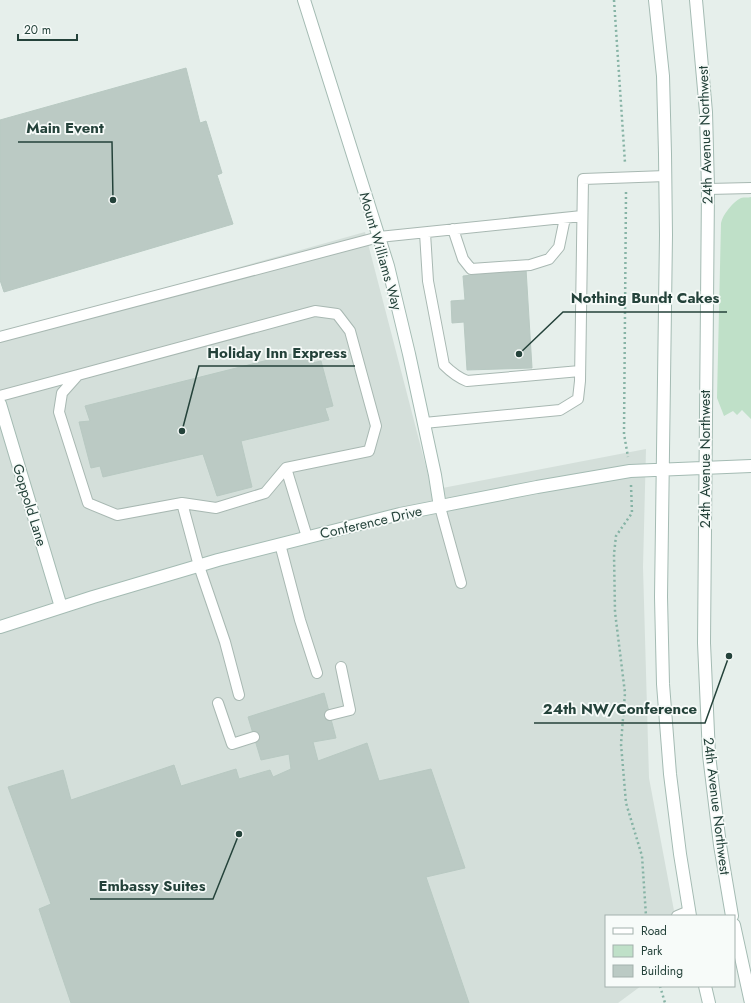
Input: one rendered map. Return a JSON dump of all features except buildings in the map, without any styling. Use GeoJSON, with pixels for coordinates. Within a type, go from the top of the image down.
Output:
{"type":"FeatureCollection","features":[{"type":"Feature","properties":{"kind":"main road","name":"Mount Williams Way"},"geometry":{"type":"LineString","coordinates":[[304,0],[388,266],[424,423],[440,506]]}},
{"type":"Feature","properties":{"kind":"main road"},"geometry":{"type":"LineString","coordinates":[[655,0],[663,76],[666,176],[661,597],[663,684],[670,774],[680,854],[690,914]]}},
{"type":"Feature","properties":{"kind":"main road","name":"24th Avenue Northwest"},"geometry":{"type":"LineString","coordinates":[[696,0],[706,112],[708,189],[704,643],[709,748],[720,845],[732,915]]}},
{"type":"Feature","properties":{"kind":"main road","name":"Goppold Lane"},"geometry":{"type":"LineString","coordinates":[[0,404],[61,607]]}},
{"type":"Feature","properties":{"kind":"main road","name":"Conference Drive"},"geometry":{"type":"LineString","coordinates":[[0,627],[61,607],[199,566],[400,514],[630,471],[751,466]]}},
{"type":"Feature","properties":{"kind":"main road"},"geometry":{"type":"LineString","coordinates":[[735,930],[751,1003]]}},
{"type":"Feature","properties":{"kind":"main road"},"geometry":{"type":"LineString","coordinates":[[705,987],[709,1003]]}},
{"type":"Feature","properties":{"kind":"lane"},"geometry":{"type":"LineString","coordinates":[[424,423],[560,410],[578,399],[580,371],[583,179],[666,176]]}},
{"type":"Feature","properties":{"kind":"lane"},"geometry":{"type":"LineString","coordinates":[[708,189],[751,188]]}},
{"type":"Feature","properties":{"kind":"lane"},"geometry":{"type":"LineString","coordinates":[[0,337],[379,237],[582,216]]}},
{"type":"Feature","properties":{"kind":"lane"},"geometry":{"type":"LineString","coordinates":[[454,229],[463,260],[471,269],[530,265],[548,259],[559,247],[565,218]]}},
{"type":"Feature","properties":{"kind":"lane"},"geometry":{"type":"LineString","coordinates":[[425,233],[430,288],[444,364],[452,372],[458,377],[467,381],[580,371]]}},
{"type":"Feature","properties":{"kind":"lane"},"geometry":{"type":"LineString","coordinates":[[0,396],[315,311],[337,314],[350,332],[376,426],[369,451],[286,468],[265,493],[216,508],[182,503],[117,515],[88,503],[59,412],[62,393],[78,375]]}},
{"type":"Feature","properties":{"kind":"lane"},"geometry":{"type":"LineString","coordinates":[[286,468],[307,537]]}},
{"type":"Feature","properties":{"kind":"lane"},"geometry":{"type":"LineString","coordinates":[[182,503],[199,566],[225,642],[239,695]]}},
{"type":"Feature","properties":{"kind":"lane"},"geometry":{"type":"LineString","coordinates":[[440,506],[461,583]]}},
{"type":"Feature","properties":{"kind":"lane"},"geometry":{"type":"LineString","coordinates":[[280,544],[300,620],[317,673]]}},
{"type":"Feature","properties":{"kind":"lane"},"geometry":{"type":"LineString","coordinates":[[330,715],[350,710],[341,667]]}},
{"type":"Feature","properties":{"kind":"lane"},"geometry":{"type":"LineString","coordinates":[[218,703],[232,744],[254,737]]}},
{"type":"Feature","properties":{"kind":"path"},"geometry":{"type":"LineString","coordinates":[[660,987],[665,1003]]}},
{"type":"Feature","properties":{"kind":"shaded area"},"geometry":{"type":"Polygon","coordinates":[[[365,232],[432,490],[646,449],[643,567],[649,778],[675,915],[605,915],[605,987],[640,987],[618,1003],[0,1003],[0,334],[365,232]]]}},
{"type":"Feature","properties":{"kind":"green space"},"geometry":{"type":"Polygon","coordinates":[[[751,197],[751,419],[742,410],[737,415],[733,411],[724,416],[717,398],[721,223],[726,212],[735,202],[741,198],[751,197]]]}},
{"type":"Feature","properties":{"kind":"place","name":"Main Event"},"geometry":{"type":"Point","coordinates":[113,200]}},
{"type":"Feature","properties":{"kind":"place","name":"Nothing Bundt Cakes"},"geometry":{"type":"Point","coordinates":[519,354]}},
{"type":"Feature","properties":{"kind":"place","name":"Holiday Inn Express"},"geometry":{"type":"Point","coordinates":[182,431]}},
{"type":"Feature","properties":{"kind":"place","name":"24th NW/Conference"},"geometry":{"type":"Point","coordinates":[729,656]}},
{"type":"Feature","properties":{"kind":"place","name":"Embassy Suites"},"geometry":{"type":"Point","coordinates":[239,834]}}]}
